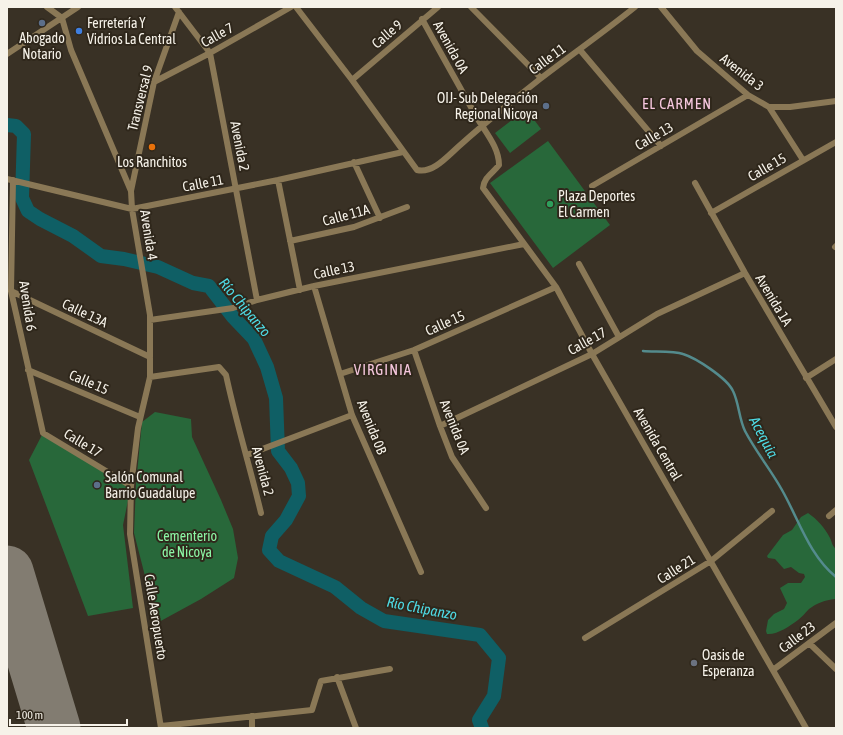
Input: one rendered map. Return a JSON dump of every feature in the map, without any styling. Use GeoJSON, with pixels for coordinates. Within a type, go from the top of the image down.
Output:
{"type":"FeatureCollection","features":[{"type":"Feature","properties":{"kind":"street"},"geometry":{"type":"LineString","coordinates":[[47,7],[62,18]]}},
{"type":"Feature","properties":{"kind":"street"},"geometry":{"type":"LineString","coordinates":[[8,54],[78,7]]}},
{"type":"Feature","properties":{"kind":"street","name":"Calle 7"},"geometry":{"type":"LineString","coordinates":[[154,82],[210,53],[291,7]]}},
{"type":"Feature","properties":{"kind":"street"},"geometry":{"type":"LineString","coordinates":[[296,7],[352,80],[404,152]]}},
{"type":"Feature","properties":{"kind":"street","name":"Calle 9"},"geometry":{"type":"LineString","coordinates":[[352,80],[422,19],[438,7]]}},
{"type":"Feature","properties":{"kind":"street"},"geometry":{"type":"LineString","coordinates":[[471,7],[541,78]]}},
{"type":"Feature","properties":{"kind":"street","name":"Calle 11"},"geometry":{"type":"LineString","coordinates":[[13,180],[31,183],[132,209],[236,189],[404,152],[417,170],[423,171],[432,168],[448,156],[541,78],[635,7]]}},
{"type":"Feature","properties":{"kind":"street","name":"Avenida 3"},"geometry":{"type":"LineString","coordinates":[[661,7],[697,51],[748,95],[770,107],[803,160]]}},
{"type":"Feature","properties":{"kind":"street","name":"Avenida 2"},"geometry":{"type":"LineString","coordinates":[[177,9],[210,53],[257,300]]}},
{"type":"Feature","properties":{"kind":"street","name":"Transversal 9"},"geometry":{"type":"LineString","coordinates":[[131,191],[154,82],[177,9]]}},
{"type":"Feature","properties":{"kind":"street","name":"Avenida 4"},"geometry":{"type":"LineString","coordinates":[[62,18],[71,50],[131,191],[132,209],[150,320],[150,377],[138,428],[131,486]]}},
{"type":"Feature","properties":{"kind":"street","name":"Avenida 0A"},"geometry":{"type":"LineString","coordinates":[[422,19],[496,149],[499,158],[499,166],[486,178]]}},
{"type":"Feature","properties":{"kind":"street"},"geometry":{"type":"LineString","coordinates":[[580,50],[661,146]]}},
{"type":"Feature","properties":{"kind":"street","name":"Calle 13"},"geometry":{"type":"LineString","coordinates":[[592,186],[748,95]]}},
{"type":"Feature","properties":{"kind":"street"},"geometry":{"type":"LineString","coordinates":[[770,107],[790,107],[836,100]]}},
{"type":"Feature","properties":{"kind":"street","name":"Calle 15"},"geometry":{"type":"LineString","coordinates":[[711,213],[836,142]]}},
{"type":"Feature","properties":{"kind":"street"},"geometry":{"type":"LineString","coordinates":[[354,162],[380,218]]}},
{"type":"Feature","properties":{"kind":"street","name":"Avenida Central"},"geometry":{"type":"LineString","coordinates":[[486,178],[483,188],[556,287],[592,354],[806,728]]}},
{"type":"Feature","properties":{"kind":"street","name":"Avenida 6"},"geometry":{"type":"LineString","coordinates":[[13,180],[11,291],[28,370],[44,433]]}},
{"type":"Feature","properties":{"kind":"street"},"geometry":{"type":"LineString","coordinates":[[278,180],[300,290]]}},
{"type":"Feature","properties":{"kind":"street","name":"Avenida 1A"},"geometry":{"type":"LineString","coordinates":[[695,183],[744,273],[836,427]]}},
{"type":"Feature","properties":{"kind":"street","name":"Calle 11A"},"geometry":{"type":"LineString","coordinates":[[290,241],[354,227],[407,207]]}},
{"type":"Feature","properties":{"kind":"street","name":"Calle 13"},"geometry":{"type":"LineString","coordinates":[[150,320],[233,308],[257,300],[314,286],[524,244]]}},
{"type":"Feature","properties":{"kind":"street"},"geometry":{"type":"LineString","coordinates":[[579,264],[619,337]]}},
{"type":"Feature","properties":{"kind":"street","name":"Calle 17"},"geometry":{"type":"LineString","coordinates":[[440,426],[592,354],[657,314],[744,273]]}},
{"type":"Feature","properties":{"kind":"street","name":"Avenida 0B"},"geometry":{"type":"LineString","coordinates":[[314,286],[352,415],[421,572]]}},
{"type":"Feature","properties":{"kind":"street","name":"Calle 15"},"geometry":{"type":"LineString","coordinates":[[340,374],[414,350],[556,287]]}},
{"type":"Feature","properties":{"kind":"street","name":"Calle 13A"},"geometry":{"type":"LineString","coordinates":[[11,291],[150,356]]}},
{"type":"Feature","properties":{"kind":"street","name":"Avenida 0A"},"geometry":{"type":"LineString","coordinates":[[414,350],[452,457],[486,508]]}},
{"type":"Feature","properties":{"kind":"street"},"geometry":{"type":"LineString","coordinates":[[806,378],[836,359]]}},
{"type":"Feature","properties":{"kind":"street","name":"Avenida 2"},"geometry":{"type":"LineString","coordinates":[[150,377],[220,367],[226,376],[235,417],[261,513]]}},
{"type":"Feature","properties":{"kind":"street","name":"Calle 15"},"geometry":{"type":"LineString","coordinates":[[28,370],[140,417]]}},
{"type":"Feature","properties":{"kind":"street"},"geometry":{"type":"LineString","coordinates":[[246,455],[352,415]]}},
{"type":"Feature","properties":{"kind":"street","name":"Calle 17"},"geometry":{"type":"LineString","coordinates":[[44,433],[131,486]]}},
{"type":"Feature","properties":{"kind":"street","name":"Calle Aeropuerto"},"geometry":{"type":"LineString","coordinates":[[131,486],[130,534],[161,727]]}},
{"type":"Feature","properties":{"kind":"street"},"geometry":{"type":"LineString","coordinates":[[829,516],[836,510]]}},
{"type":"Feature","properties":{"kind":"street","name":"Calle 21"},"geometry":{"type":"LineString","coordinates":[[585,638],[711,561],[772,511]]}},
{"type":"Feature","properties":{"kind":"street","name":"Calle 23"},"geometry":{"type":"LineString","coordinates":[[772,670],[836,623]]}},
{"type":"Feature","properties":{"kind":"street"},"geometry":{"type":"LineString","coordinates":[[809,643],[836,669]]}},
{"type":"Feature","properties":{"kind":"street"},"geometry":{"type":"LineString","coordinates":[[161,727],[312,710],[321,681],[390,669]]}},
{"type":"Feature","properties":{"kind":"street"},"geometry":{"type":"LineString","coordinates":[[337,677],[356,728]]}},
{"type":"Feature","properties":{"kind":"street"},"geometry":{"type":"LineString","coordinates":[[252,716],[252,728]]}},
{"type":"Feature","properties":{"kind":"green space"},"geometry":{"type":"Polygon","coordinates":[[[526,109],[541,129],[510,153],[495,133],[526,109]]]}},
{"type":"Feature","properties":{"kind":"green space","name":"Plaza Deportes El Carmen"},"geometry":{"type":"Polygon","coordinates":[[[548,141],[610,225],[553,268],[490,183],[548,141]]]}},
{"type":"Feature","properties":{"kind":"green space","name":"Cementerio de Nicoya"},"geometry":{"type":"Polygon","coordinates":[[[155,412],[191,419],[192,437],[233,529],[238,558],[234,578],[201,599],[157,623],[134,533],[136,484],[142,422],[155,412]]]}},
{"type":"Feature","properties":{"kind":"green space"},"geometry":{"type":"Polygon","coordinates":[[[43,433],[131,486],[123,525],[133,608],[88,616],[29,460],[43,433]]]}},
{"type":"Feature","properties":{"kind":"green space"},"geometry":{"type":"Polygon","coordinates":[[[808,513],[823,527],[836,549],[836,600],[828,600],[818,603],[809,609],[799,619],[779,632],[767,634],[766,631],[768,620],[774,614],[784,609],[787,603],[780,588],[788,583],[801,583],[805,577],[804,574],[799,573],[791,567],[784,569],[775,559],[768,558],[767,556],[783,535],[792,530],[801,517],[808,513]]]}},
{"type":"Feature","properties":{"kind":"waterway","name":"Río Chipanzo"},"geometry":{"type":"LineString","coordinates":[[7,125],[16,126],[24,134],[22,198],[28,211],[73,236],[101,256],[124,259],[158,267],[193,283],[209,286],[233,317],[254,339],[267,367],[276,398],[278,451],[291,468],[298,483],[299,496],[286,520],[272,536],[269,550],[279,561],[335,587],[361,608],[384,621],[480,635],[499,658],[494,696],[479,720],[482,728]]}},
{"type":"Feature","properties":{"kind":"waterway","name":"Acequia"},"geometry":{"type":"LineString","coordinates":[[643,351],[674,352],[689,356],[711,369],[730,386],[735,396],[743,426],[749,439],[782,490],[812,548],[836,577]]}},
{"type":"Feature","properties":{"kind":"runway"},"geometry":{"type":"LineString","coordinates":[[7,572],[54,728]]}},
{"type":"Feature","properties":{"kind":"place","name":"Abogado Notario"},"geometry":{"type":"Point","coordinates":[42,23]}},
{"type":"Feature","properties":{"kind":"place","name":"Ferretería Y Vidrios La Central"},"geometry":{"type":"Point","coordinates":[79,31]}},
{"type":"Feature","properties":{"kind":"place","name":"OIJ- Sub Delegación Regional Nicoya"},"geometry":{"type":"Point","coordinates":[546,106]}},
{"type":"Feature","properties":{"kind":"place","name":"Los Ranchitos"},"geometry":{"type":"Point","coordinates":[152,147]}},
{"type":"Feature","properties":{"kind":"place","name":"Plaza Deportes El Carmen"},"geometry":{"type":"Point","coordinates":[550,204]}},
{"type":"Feature","properties":{"kind":"place","name":"Salón Comunal Barrio Guadalupe"},"geometry":{"type":"Point","coordinates":[97,485]}},
{"type":"Feature","properties":{"kind":"place","name":"Oasis de Esperanza"},"geometry":{"type":"Point","coordinates":[694,663]}},
{"type":"Feature","properties":{"kind":"district","name":"EL CARMEN"},"geometry":{"type":"Point","coordinates":[677,103]}},
{"type":"Feature","properties":{"kind":"district","name":"VIRGINIA"},"geometry":{"type":"Point","coordinates":[383,369]}}]}
